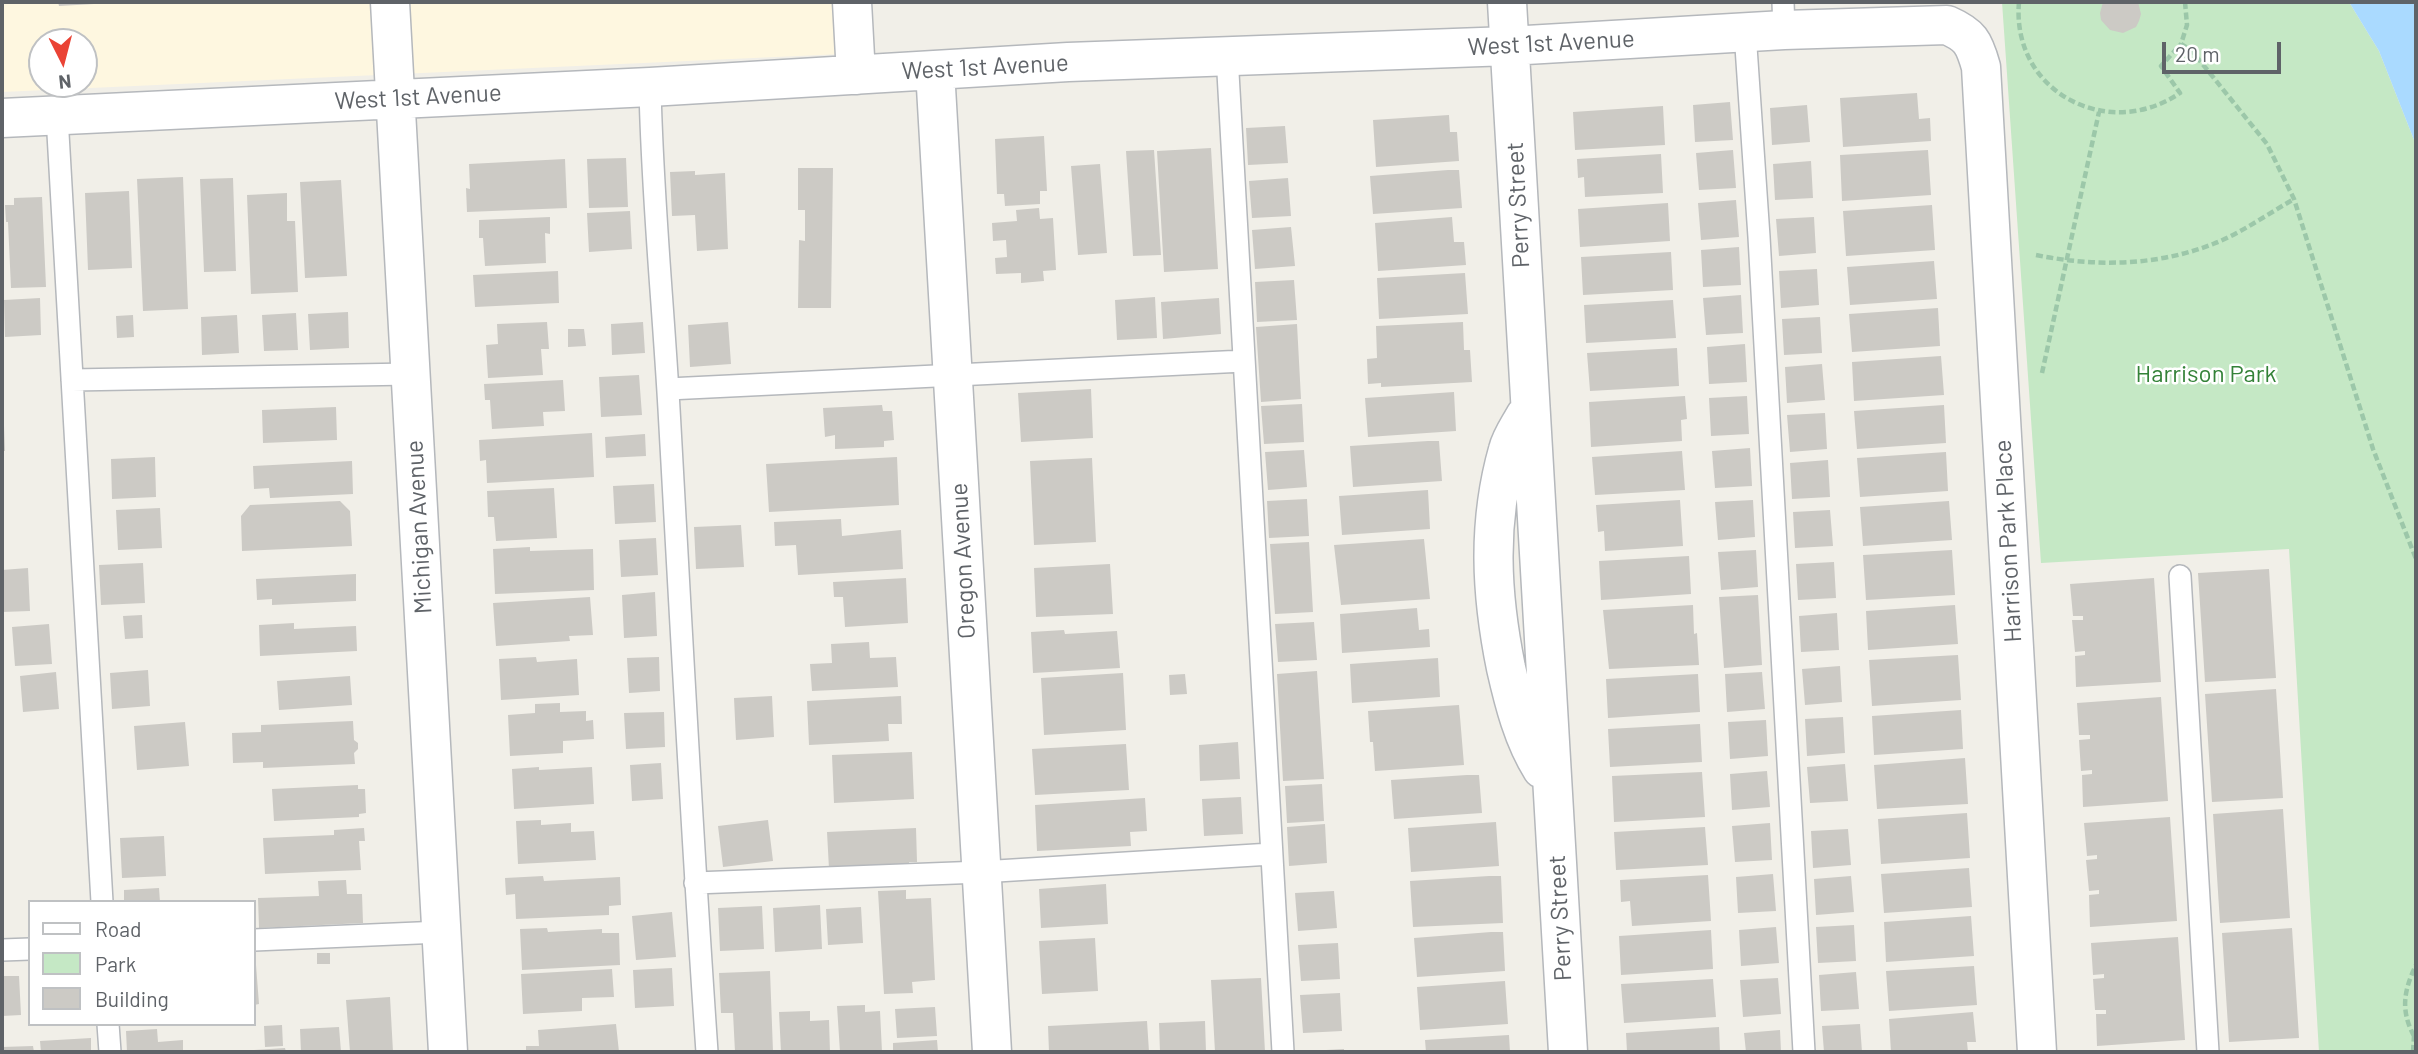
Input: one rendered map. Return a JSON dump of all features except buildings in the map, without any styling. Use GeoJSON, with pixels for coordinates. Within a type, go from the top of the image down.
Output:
{"type":"FeatureCollection","features":[{"type":"Feature","properties":{"kind":"street","name":"Michigan Avenue"},"geometry":{"type":"LineString","coordinates":[[390,2],[448,1052]]}},
{"type":"Feature","properties":{"kind":"street"},"geometry":{"type":"LineString","coordinates":[[852,2],[856,75]]}},
{"type":"Feature","properties":{"kind":"street","name":"Perry Street"},"geometry":{"type":"LineString","coordinates":[[1507,2],[1529,408],[1508,447],[1495,513],[1492,568],[1497,627],[1512,695],[1530,750],[1552,783],[1568,1052]]}},
{"type":"Feature","properties":{"kind":"street","name":"West 1st Avenue"},"geometry":{"type":"LineString","coordinates":[[2,118],[650,87],[1227,55],[1509,46],[1745,32],[1783,16],[1947,25],[1966,33]]}},
{"type":"Feature","properties":{"kind":"street","name":"Harrison Park Place"},"geometry":{"type":"LineString","coordinates":[[1966,33],[1976,49],[1981,67],[2037,1052]]}},
{"type":"Feature","properties":{"kind":"street","name":"Oregon Avenue"},"geometry":{"type":"LineString","coordinates":[[935,70],[992,1052]]}},
{"type":"Feature","properties":{"kind":"lane"},"geometry":{"type":"LineString","coordinates":[[1745,32],[1759,237],[1804,1052]]}},
{"type":"Feature","properties":{"kind":"lane"},"geometry":{"type":"LineString","coordinates":[[1227,55],[1283,1052]]}},
{"type":"Feature","properties":{"kind":"lane"},"geometry":{"type":"LineString","coordinates":[[650,87],[707,1052]]}},
{"type":"Feature","properties":{"kind":"lane"},"geometry":{"type":"LineString","coordinates":[[57,116],[103,900]]}},
{"type":"Feature","properties":{"kind":"lane"},"geometry":{"type":"LineString","coordinates":[[668,389],[1244,361]]}},
{"type":"Feature","properties":{"kind":"lane"},"geometry":{"type":"LineString","coordinates":[[72,380],[410,374]]}},
{"type":"Feature","properties":{"kind":"lane"},"geometry":{"type":"LineString","coordinates":[[2179,576],[2208,1052]]}},
{"type":"Feature","properties":{"kind":"lane"},"geometry":{"type":"LineString","coordinates":[[695,883],[981,873],[1272,855]]}},
{"type":"Feature","properties":{"kind":"lane"},"geometry":{"type":"LineString","coordinates":[[256,940],[442,932]]}},
{"type":"Feature","properties":{"kind":"lane"},"geometry":{"type":"LineString","coordinates":[[2,950],[28,949]]}},
{"type":"Feature","properties":{"kind":"lane"},"geometry":{"type":"LineString","coordinates":[[108,1026],[110,1052]]}},
{"type":"Feature","properties":{"kind":"path"},"geometry":{"type":"LineString","coordinates":[[2019,2],[2019,22],[2034,68],[2051,87],[2065,97],[2099,112],[2116,113],[2164,104],[2180,93],[2161,66],[2180,44],[2187,25],[2185,2]]}},
{"type":"Feature","properties":{"kind":"path"},"geometry":{"type":"LineString","coordinates":[[2180,44],[2192,51],[2267,144],[2294,200],[2373,449],[2416,559]]}},
{"type":"Feature","properties":{"kind":"path"},"geometry":{"type":"LineString","coordinates":[[2042,373],[2099,112]]}},
{"type":"Feature","properties":{"kind":"path"},"geometry":{"type":"LineString","coordinates":[[2036,255],[2067,261],[2123,262],[2169,258],[2214,244],[2294,200]]}},
{"type":"Feature","properties":{"kind":"path"},"geometry":{"type":"LineString","coordinates":[[2413,1052],[2415,1035],[2407,1024],[2405,1009],[2406,986],[2416,965]]}},
{"type":"Feature","properties":{"kind":"shaded area"},"geometry":{"type":"Polygon","coordinates":[[[2,2],[840,2],[842,54],[98,88],[98,28],[28,28],[28,91],[2,92],[2,2]]]}},
{"type":"Feature","properties":{"kind":"green space","name":"Harrison Park"},"geometry":{"type":"Polygon","coordinates":[[[2002,2],[2349,2],[2379,51],[2416,145],[2416,1052],[2319,1052],[2289,549],[2041,563],[2002,2]]]}},
{"type":"Feature","properties":{"kind":"water"},"geometry":{"type":"Polygon","coordinates":[[[2349,2],[2416,2],[2416,145],[2379,51],[2349,2]]]}}]}
